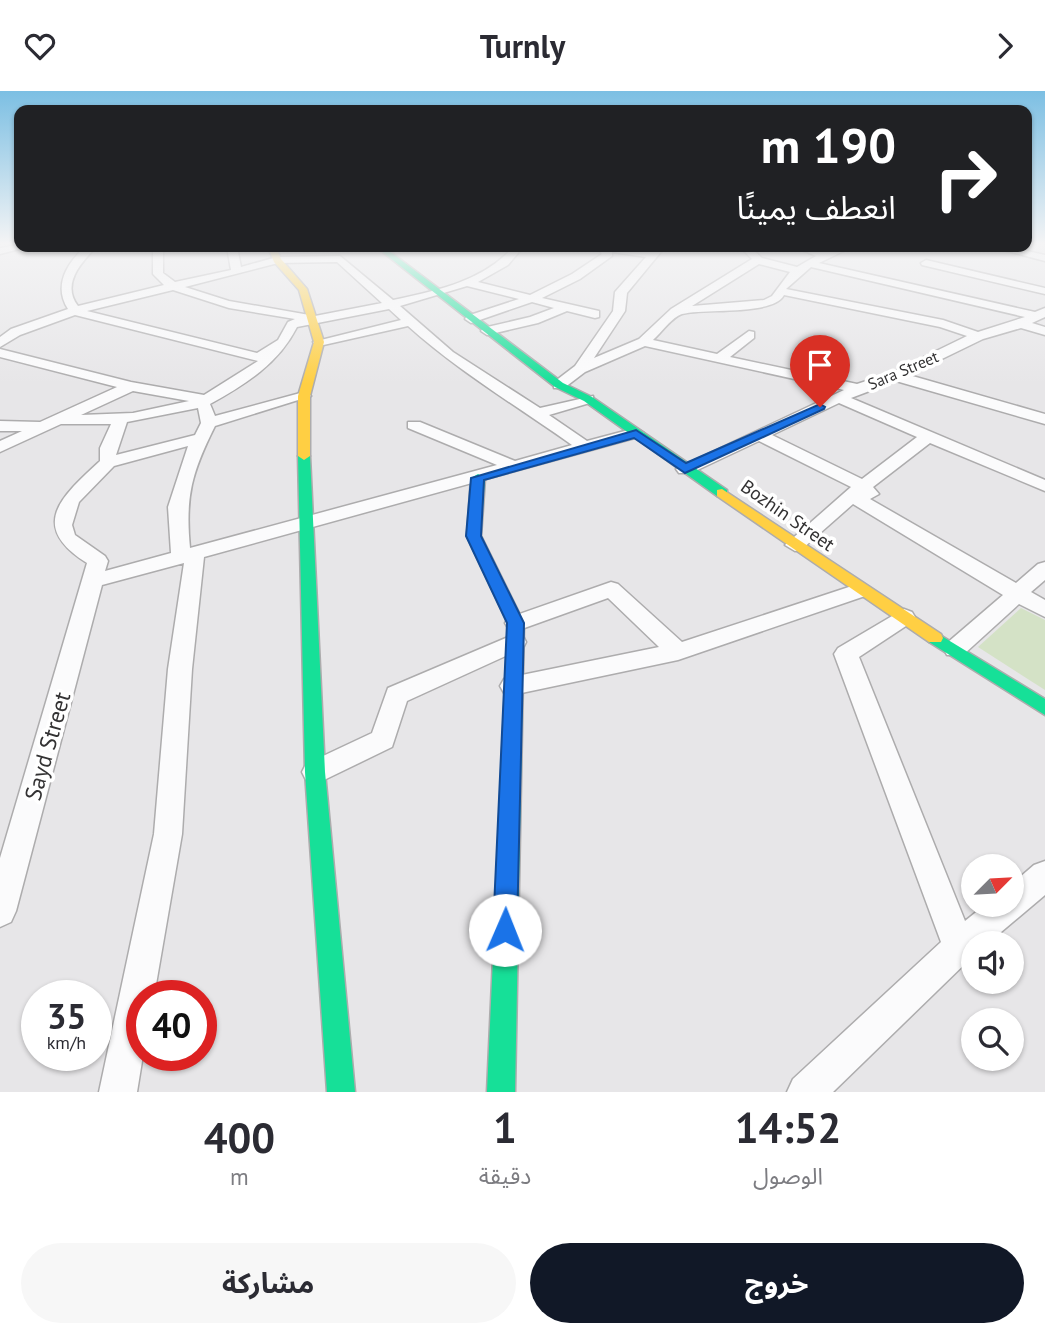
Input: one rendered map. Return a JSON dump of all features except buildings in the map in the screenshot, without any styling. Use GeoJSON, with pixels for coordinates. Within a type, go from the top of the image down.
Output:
{"type":"FeatureCollection","features":[{"type":"Feature","properties":{"kind":"street"},"geometry":{"type":"LineString","coordinates":[[68,291],[68,297],[77,311],[157,336],[266,355]]}},
{"type":"Feature","properties":{"kind":"street"},"geometry":{"type":"LineString","coordinates":[[0,330],[29,326],[159,291]]}},
{"type":"Feature","properties":{"kind":"street"},"geometry":{"type":"LineString","coordinates":[[186,291],[233,305],[313,318]]}},
{"type":"Feature","properties":{"kind":"street"},"geometry":{"type":"LineString","coordinates":[[304,291],[319,342],[304,396],[304,522],[316,772],[341,1092]]}},
{"type":"Feature","properties":{"kind":"street"},"geometry":{"type":"LineString","coordinates":[[374,291],[448,355],[538,413],[584,447]]}},
{"type":"Feature","properties":{"kind":"street","name":"Bozhin Street"},"geometry":{"type":"LineString","coordinates":[[434,291],[559,385],[588,399],[861,590],[1045,708]]}},
{"type":"Feature","properties":{"kind":"street"},"geometry":{"type":"LineString","coordinates":[[93,580],[99,561],[73,546],[63,534],[61,525],[72,497],[108,462],[205,413],[285,339],[294,324],[447,291]]}},
{"type":"Feature","properties":{"kind":"street"},"geometry":{"type":"LineString","coordinates":[[502,291],[595,314]]}},
{"type":"Feature","properties":{"kind":"street"},"geometry":{"type":"LineString","coordinates":[[471,319],[548,291]]}},
{"type":"Feature","properties":{"kind":"street"},"geometry":{"type":"LineString","coordinates":[[580,369],[619,311],[622,291]]}},
{"type":"Feature","properties":{"kind":"street"},"geometry":{"type":"LineString","coordinates":[[559,385],[580,369],[644,342],[675,312],[710,291]]}},
{"type":"Feature","properties":{"kind":"street"},"geometry":{"type":"LineString","coordinates":[[675,312],[753,307],[777,298],[779,291],[943,324],[978,336]]}},
{"type":"Feature","properties":{"kind":"street"},"geometry":{"type":"LineString","coordinates":[[930,291],[1040,314]]}},
{"type":"Feature","properties":{"kind":"street"},"geometry":{"type":"LineString","coordinates":[[487,331],[534,320],[584,299]]}},
{"type":"Feature","properties":{"kind":"street","name":"Sara Street"},"geometry":{"type":"LineString","coordinates":[[685,469],[858,389],[896,376],[978,336],[1021,324],[1040,314]]}},
{"type":"Feature","properties":{"kind":"street"},"geometry":{"type":"LineString","coordinates":[[319,342],[408,322]]}},
{"type":"Feature","properties":{"kind":"street"},"geometry":{"type":"LineString","coordinates":[[1021,324],[1045,331]]}},
{"type":"Feature","properties":{"kind":"street"},"geometry":{"type":"LineString","coordinates":[[1,351],[29,326]]}},
{"type":"Feature","properties":{"kind":"street"},"geometry":{"type":"LineString","coordinates":[[721,357],[749,335]]}},
{"type":"Feature","properties":{"kind":"street"},"geometry":{"type":"LineString","coordinates":[[644,342],[858,389]]}},
{"type":"Feature","properties":{"kind":"street"},"geometry":{"type":"LineString","coordinates":[[1,351],[131,386],[205,413]]}},
{"type":"Feature","properties":{"kind":"street"},"geometry":{"type":"LineString","coordinates":[[896,376],[991,406],[1045,427]]}},
{"type":"Feature","properties":{"kind":"street"},"geometry":{"type":"LineString","coordinates":[[131,386],[56,423],[8,443],[1,426],[56,423],[121,419],[205,413],[304,396]]}},
{"type":"Feature","properties":{"kind":"street"},"geometry":{"type":"LineString","coordinates":[[840,398],[1045,486]]}},
{"type":"Feature","properties":{"kind":"street"},"geometry":{"type":"LineString","coordinates":[[538,413],[588,399]]}},
{"type":"Feature","properties":{"kind":"street"},"geometry":{"type":"LineString","coordinates":[[991,406],[1045,419]]}},
{"type":"Feature","properties":{"kind":"street"},"geometry":{"type":"LineString","coordinates":[[118,1092],[168,834],[188,555],[177,507],[205,413]]}},
{"type":"Feature","properties":{"kind":"street"},"geometry":{"type":"LineString","coordinates":[[108,462],[108,448],[121,419]]}},
{"type":"Feature","properties":{"kind":"street"},"geometry":{"type":"LineString","coordinates":[[414,425],[516,467]]}},
{"type":"Feature","properties":{"kind":"street"},"geometry":{"type":"LineString","coordinates":[[93,580],[478,478],[636,433]]}},
{"type":"Feature","properties":{"kind":"street"},"geometry":{"type":"LineString","coordinates":[[758,434],[858,491],[898,524],[1015,595],[1045,610]]}},
{"type":"Feature","properties":{"kind":"street"},"geometry":{"type":"LineString","coordinates":[[795,545],[858,491],[929,436]]}},
{"type":"Feature","properties":{"kind":"street"},"geometry":{"type":"LineString","coordinates":[[478,478],[474,536],[515,633],[501,1092]]}},
{"type":"Feature","properties":{"kind":"street"},"geometry":{"type":"LineString","coordinates":[[955,649],[1045,569]]}},
{"type":"Feature","properties":{"kind":"street","name":"Sayd Street"},"geometry":{"type":"LineString","coordinates":[[0,911],[93,580]]}},
{"type":"Feature","properties":{"kind":"street"},"geometry":{"type":"LineString","coordinates":[[316,772],[383,740],[397,695],[515,633],[611,589],[678,652]]}},
{"type":"Feature","properties":{"kind":"street"},"geometry":{"type":"LineString","coordinates":[[512,686],[678,652],[861,590]]}},
{"type":"Feature","properties":{"kind":"street"},"geometry":{"type":"LineString","coordinates":[[904,617],[846,654],[959,947]]}},
{"type":"Feature","properties":{"kind":"street"},"geometry":{"type":"LineString","coordinates":[[1024,892],[1045,875]]}},
{"type":"Feature","properties":{"kind":"street"},"geometry":{"type":"LineString","coordinates":[[806,1092],[959,947],[995,917]]}},
{"type":"Feature","properties":{"kind":"green space"},"geometry":{"type":"Polygon","coordinates":[[[1021,608],[1045,620],[1045,690],[978,647],[1021,608]]]}},
{"type":"Feature","properties":{"kind":"traffic: fast"},"geometry":{"type":"LineString","coordinates":[[437,291],[559,385],[588,399],[722,493]]}},
{"type":"Feature","properties":{"kind":"traffic: fast"},"geometry":{"type":"LineString","coordinates":[[304,456],[315,772],[341,1092]]}},
{"type":"Feature","properties":{"kind":"traffic: fast"},"geometry":{"type":"LineString","coordinates":[[478,478],[474,536],[516,623],[501,1092]]}},
{"type":"Feature","properties":{"kind":"traffic: fast"},"geometry":{"type":"LineString","coordinates":[[935,638],[1045,708]]}},
{"type":"Feature","properties":{"kind":"traffic: slow"},"geometry":{"type":"LineString","coordinates":[[304,291],[319,342],[304,396],[304,456]]}},
{"type":"Feature","properties":{"kind":"traffic: slow"},"geometry":{"type":"LineString","coordinates":[[722,493],[935,638]]}},
{"type":"Feature","properties":{"kind":"route"},"geometry":{"type":"LineString","coordinates":[[505,930],[516,623],[474,536],[478,478],[636,433],[685,469],[820,407]]}}]}
